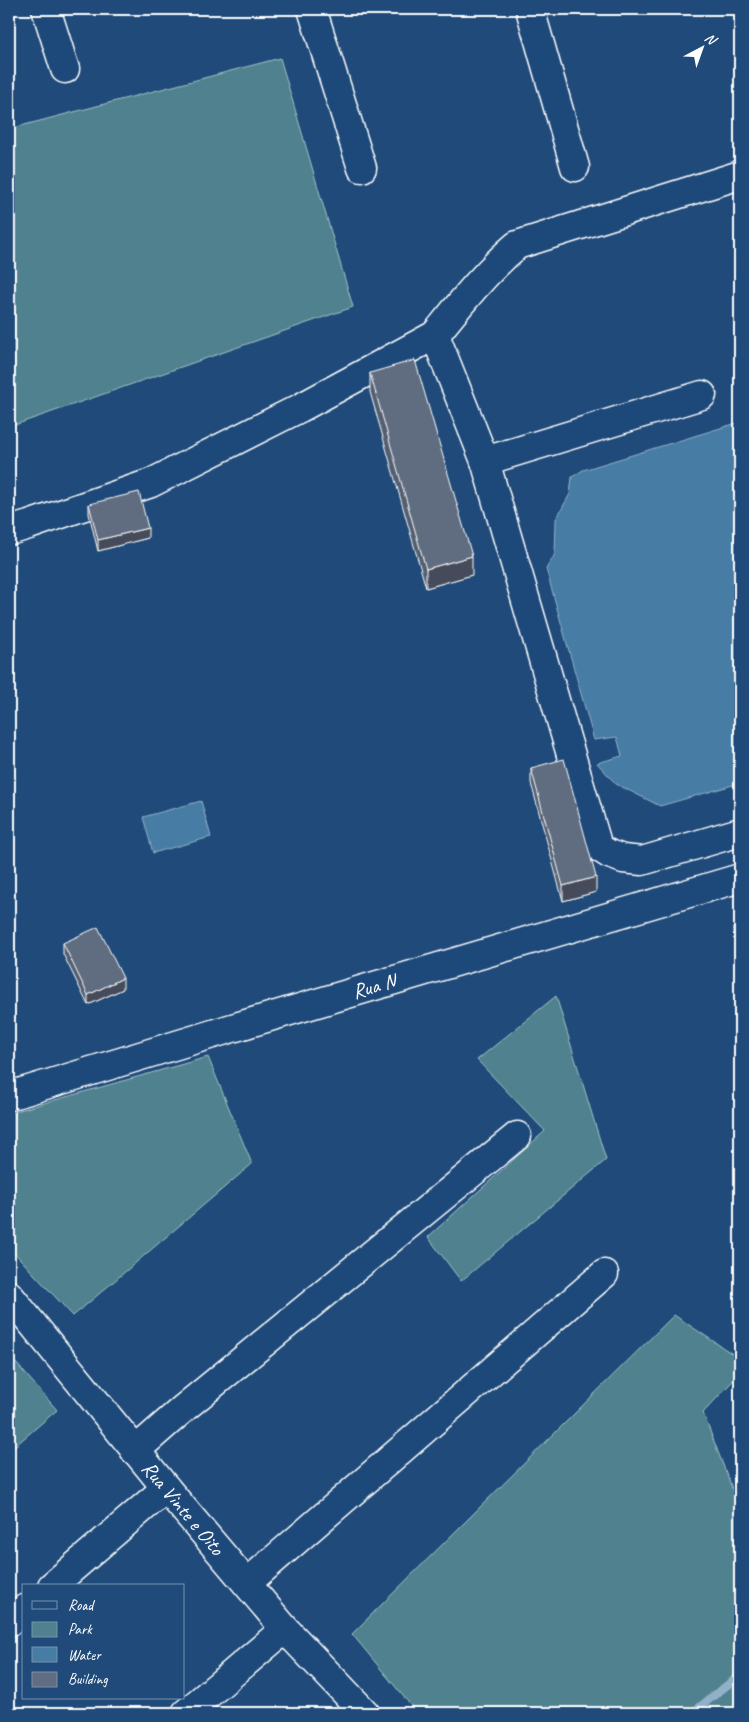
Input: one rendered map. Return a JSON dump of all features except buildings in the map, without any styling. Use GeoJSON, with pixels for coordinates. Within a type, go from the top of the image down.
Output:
{"type":"FeatureCollection","features":[{"type":"Feature","properties":{"kind":"street"},"geometry":{"type":"LineString","coordinates":[[46,9],[65,69]]}},
{"type":"Feature","properties":{"kind":"street"},"geometry":{"type":"LineString","coordinates":[[312,9],[362,168]]}},
{"type":"Feature","properties":{"kind":"street"},"geometry":{"type":"LineString","coordinates":[[530,9],[575,167]]}},
{"type":"Feature","properties":{"kind":"street"},"geometry":{"type":"LineString","coordinates":[[9,531],[151,483],[300,408],[435,335],[500,259],[518,245],[740,175]]}},
{"type":"Feature","properties":{"kind":"street"},"geometry":{"type":"LineString","coordinates":[[435,335],[485,461],[598,846],[609,854],[623,860],[642,861],[740,832]]}},
{"type":"Feature","properties":{"kind":"street"},"geometry":{"type":"LineString","coordinates":[[485,461],[702,395]]}},
{"type":"Feature","properties":{"kind":"street","name":"Rua N"},"geometry":{"type":"LineString","coordinates":[[9,1096],[740,878]]}},
{"type":"Feature","properties":{"kind":"street"},"geometry":{"type":"LineString","coordinates":[[135,1451],[184,1408],[517,1136]]}},
{"type":"Feature","properties":{"kind":"street"},"geometry":{"type":"LineString","coordinates":[[247,1583],[604,1274]]}},
{"type":"Feature","properties":{"kind":"street","name":"Rua Vinte e Oito"},"geometry":{"type":"LineString","coordinates":[[9,1295],[135,1451],[285,1629],[365,1713]]}},
{"type":"Feature","properties":{"kind":"street"},"geometry":{"type":"LineString","coordinates":[[54,1584],[166,1488]]}},
{"type":"Feature","properties":{"kind":"street"},"geometry":{"type":"LineString","coordinates":[[9,1622],[22,1611]]}},
{"type":"Feature","properties":{"kind":"street"},"geometry":{"type":"LineString","coordinates":[[186,1713],[285,1629]]}},
{"type":"Feature","properties":{"kind":"green space"},"geometry":{"type":"Polygon","coordinates":[[[280,58],[353,307],[9,427],[9,129],[280,58]]]}},
{"type":"Feature","properties":{"kind":"green space"},"geometry":{"type":"Polygon","coordinates":[[[556,996],[606,1160],[461,1281],[428,1237],[545,1131],[477,1060],[556,996]]]}},
{"type":"Feature","properties":{"kind":"green space"},"geometry":{"type":"Polygon","coordinates":[[[208,1057],[252,1164],[73,1316],[9,1247],[9,1113],[208,1057]]]}},
{"type":"Feature","properties":{"kind":"green space"},"geometry":{"type":"Polygon","coordinates":[[[674,1315],[740,1359],[740,1373],[703,1413],[740,1509],[740,1713],[417,1713],[352,1634],[674,1315]]]}},
{"type":"Feature","properties":{"kind":"green space"},"geometry":{"type":"Polygon","coordinates":[[[9,1355],[57,1410],[9,1451],[9,1355]]]}},
{"type":"Feature","properties":{"kind":"water"},"geometry":{"type":"Polygon","coordinates":[[[740,422],[740,783],[660,806],[616,784],[597,763],[622,756],[617,737],[594,740],[546,569],[555,554],[556,519],[570,494],[572,477],[583,470],[740,422]]]}},
{"type":"Feature","properties":{"kind":"water"},"geometry":{"type":"Polygon","coordinates":[[[201,801],[211,837],[153,853],[143,817],[201,801]]]}},
{"type":"Feature","properties":{"kind":"waterway"},"geometry":{"type":"LineString","coordinates":[[692,1713],[740,1675]]}}]}
